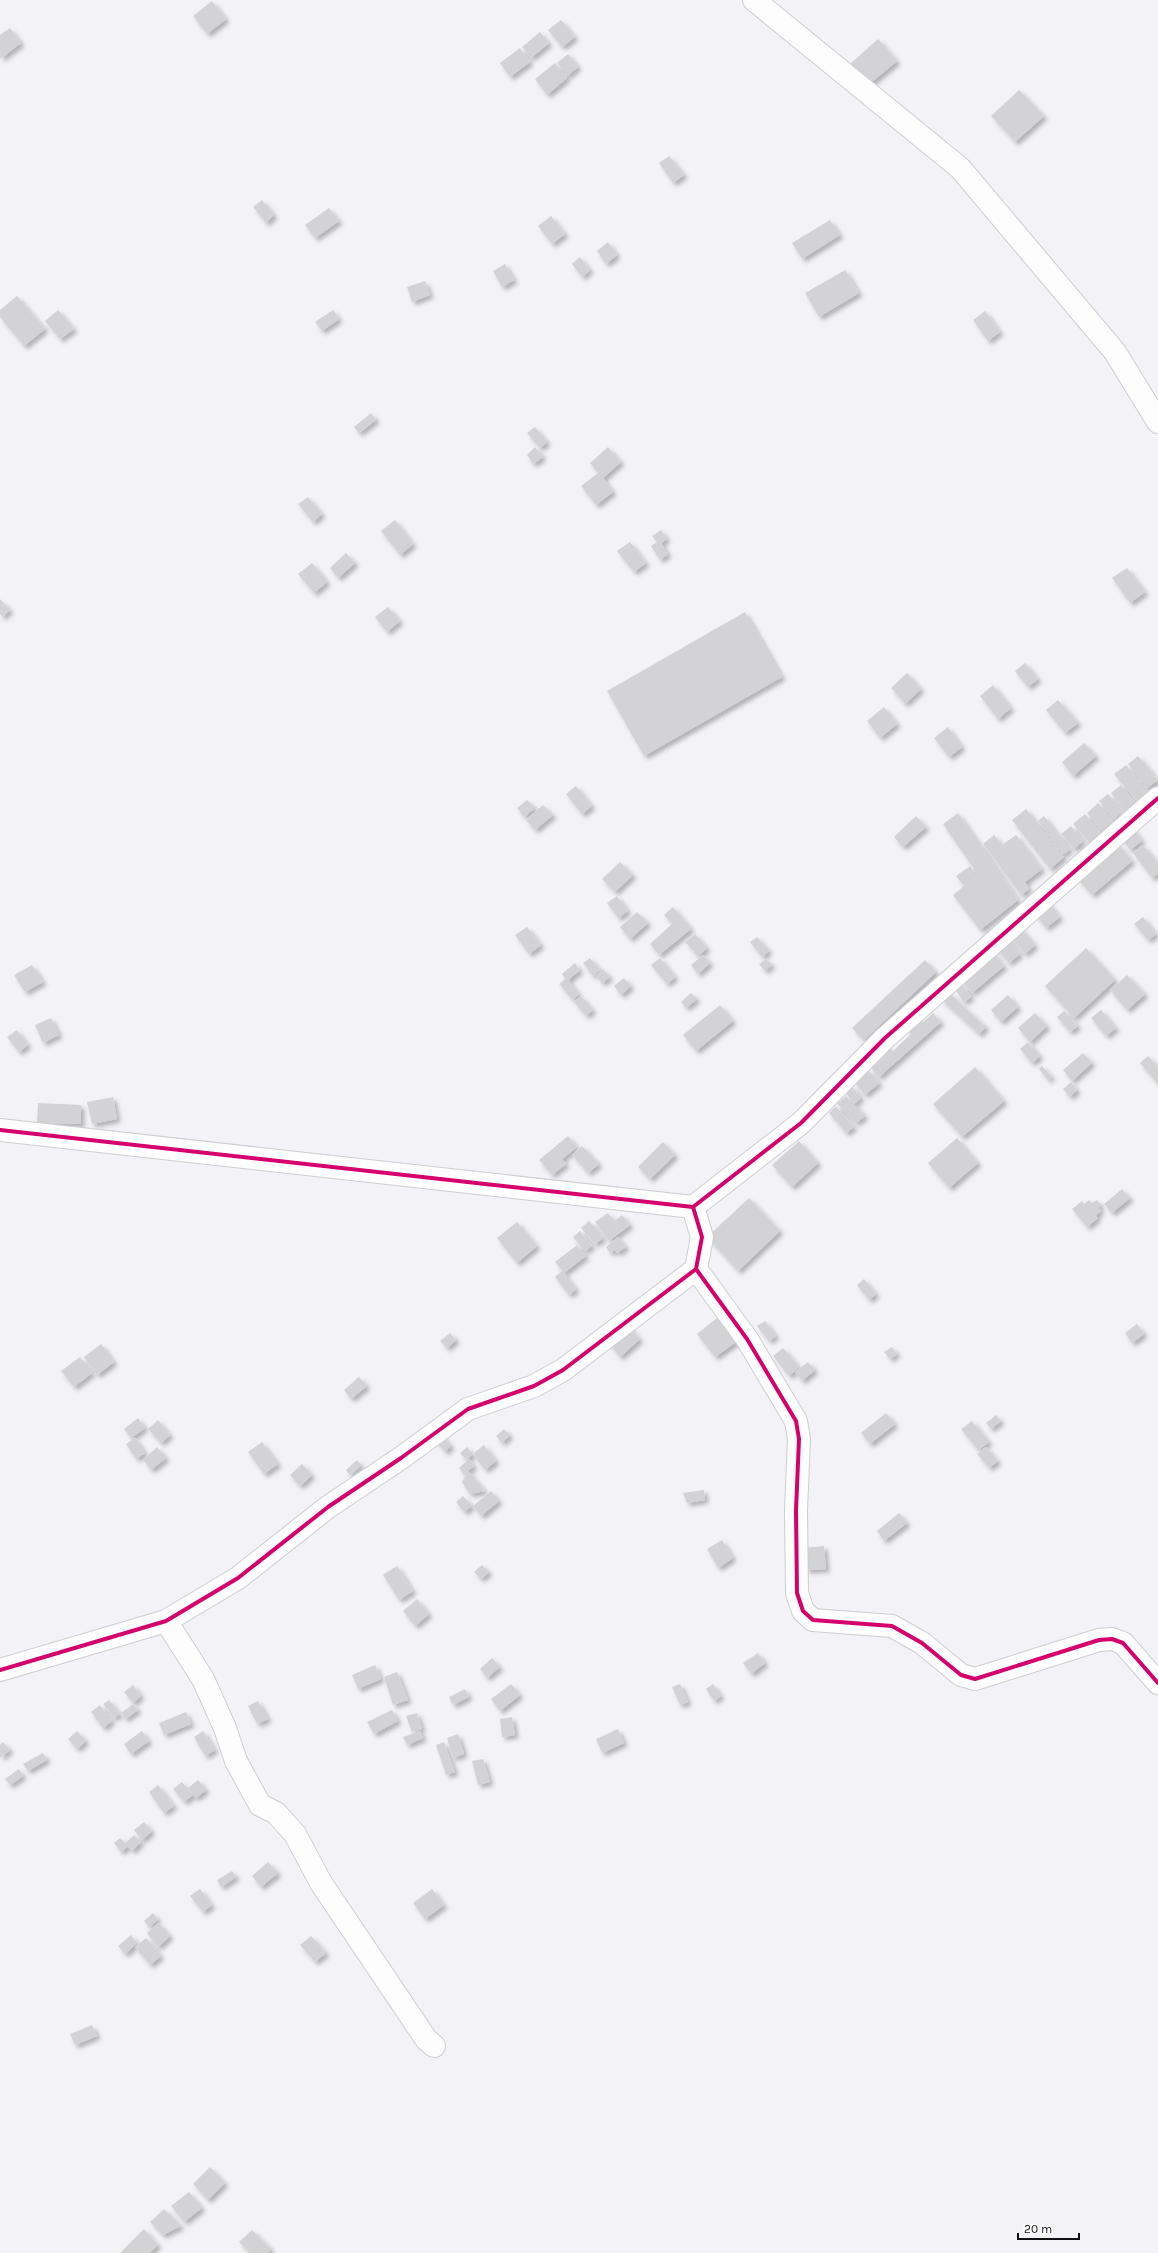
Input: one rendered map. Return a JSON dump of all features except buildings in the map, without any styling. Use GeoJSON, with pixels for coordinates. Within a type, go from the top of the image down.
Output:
{"type":"FeatureCollection","features":[{"type":"Feature","properties":{"kind":"street"},"geometry":{"type":"LineString","coordinates":[[754,0],[960,168],[1116,352],[1158,422]]}},
{"type":"Feature","properties":{"kind":"street"},"geometry":{"type":"LineString","coordinates":[[0,1130],[693,1207],[801,1123],[885,1038],[1158,798]]}},
{"type":"Feature","properties":{"kind":"street"},"geometry":{"type":"LineString","coordinates":[[0,1670],[166,1621],[238,1578],[328,1507],[402,1458],[468,1409],[534,1386],[563,1370],[696,1269],[702,1237],[693,1207]]}},
{"type":"Feature","properties":{"kind":"street"},"geometry":{"type":"LineString","coordinates":[[696,1269],[747,1340],[796,1421],[799,1439],[796,1510],[797,1593],[803,1611],[813,1620],[892,1626],[922,1643],[961,1675],[975,1679],[1099,1640],[1112,1639],[1123,1643],[1158,1683]]}},
{"type":"Feature","properties":{"kind":"street"},"geometry":{"type":"LineString","coordinates":[[166,1621],[203,1679],[225,1728],[236,1761],[260,1806],[276,1813],[294,1834],[321,1883],[426,2039],[434,2046]]}},
{"type":"Feature","properties":{"kind":"cycle path"},"geometry":{"type":"LineString","coordinates":[[0,1130],[693,1207],[801,1123],[885,1038],[1158,798]]}},
{"type":"Feature","properties":{"kind":"cycle path"},"geometry":{"type":"LineString","coordinates":[[0,1670],[166,1621],[238,1578],[328,1507],[401,1458],[468,1409],[534,1386],[563,1370],[696,1269],[702,1237],[693,1207]]}},
{"type":"Feature","properties":{"kind":"cycle path"},"geometry":{"type":"LineString","coordinates":[[696,1269],[747,1339],[796,1421],[799,1439],[796,1510],[797,1593],[803,1611],[813,1620],[892,1626],[922,1643],[961,1675],[975,1679],[1099,1640],[1112,1639],[1123,1643],[1158,1683]]}}]}
